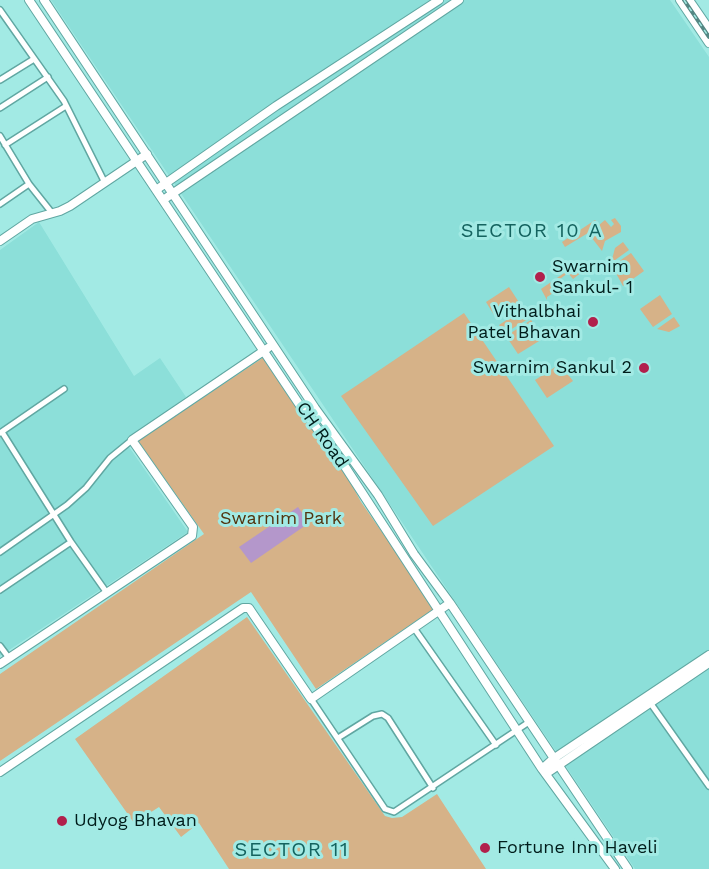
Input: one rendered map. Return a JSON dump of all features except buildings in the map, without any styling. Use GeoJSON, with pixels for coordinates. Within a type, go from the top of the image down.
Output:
{"type":"FeatureCollection","features":[{"type":"Feature","properties":{"kind":"street","name":"CH Road"},"geometry":{"type":"LineString","coordinates":[[29,0],[301,407],[347,471],[516,730],[615,869]]}},
{"type":"Feature","properties":{"kind":"street","name":"CH Road"},"geometry":{"type":"LineString","coordinates":[[44,0],[315,408],[378,495],[419,561],[450,603],[628,869]]}},
{"type":"Feature","properties":{"kind":"street"},"geometry":{"type":"LineString","coordinates":[[156,190],[281,103],[439,0]]}},
{"type":"Feature","properties":{"kind":"street"},"geometry":{"type":"LineString","coordinates":[[163,200],[459,0]]}},
{"type":"Feature","properties":{"kind":"street"},"geometry":{"type":"LineString","coordinates":[[680,0],[709,29]]}},
{"type":"Feature","properties":{"kind":"street"},"geometry":{"type":"LineString","coordinates":[[689,0],[709,43]]}},
{"type":"Feature","properties":{"kind":"street"},"geometry":{"type":"LineString","coordinates":[[0,10],[66,106],[105,183]]}},
{"type":"Feature","properties":{"kind":"street"},"geometry":{"type":"LineString","coordinates":[[0,80],[34,59]]}},
{"type":"Feature","properties":{"kind":"street"},"geometry":{"type":"LineString","coordinates":[[0,108],[48,77]]}},
{"type":"Feature","properties":{"kind":"street"},"geometry":{"type":"LineString","coordinates":[[5,145],[66,106]]}},
{"type":"Feature","properties":{"kind":"street"},"geometry":{"type":"LineString","coordinates":[[0,136],[29,184],[52,213]]}},
{"type":"Feature","properties":{"kind":"street"},"geometry":{"type":"LineString","coordinates":[[0,241],[32,219],[70,206],[147,154]]}},
{"type":"Feature","properties":{"kind":"street"},"geometry":{"type":"LineString","coordinates":[[0,204],[29,184]]}},
{"type":"Feature","properties":{"kind":"street"},"geometry":{"type":"LineString","coordinates":[[0,552],[86,488],[110,458],[132,440],[274,345]]}},
{"type":"Feature","properties":{"kind":"street"},"geometry":{"type":"LineString","coordinates":[[64,389],[1,433],[71,542],[107,593]]}},
{"type":"Feature","properties":{"kind":"street"},"geometry":{"type":"LineString","coordinates":[[0,664],[192,536],[193,527],[132,440]]}},
{"type":"Feature","properties":{"kind":"street"},"geometry":{"type":"LineString","coordinates":[[0,590],[71,542]]}},
{"type":"Feature","properties":{"kind":"street"},"geometry":{"type":"LineString","coordinates":[[311,699],[450,603]]}},
{"type":"Feature","properties":{"kind":"street"},"geometry":{"type":"LineString","coordinates":[[0,772],[243,608],[249,608],[254,614],[385,809],[394,812],[399,810],[529,722]]}},
{"type":"Feature","properties":{"kind":"street"},"geometry":{"type":"LineString","coordinates":[[414,628],[496,745]]}},
{"type":"Feature","properties":{"kind":"street"},"geometry":{"type":"LineString","coordinates":[[0,646],[9,658]]}},
{"type":"Feature","properties":{"kind":"street"},"geometry":{"type":"LineString","coordinates":[[648,700],[709,655]]}},
{"type":"Feature","properties":{"kind":"street"},"geometry":{"type":"LineString","coordinates":[[544,771],[648,700],[709,663]]}},
{"type":"Feature","properties":{"kind":"street"},"geometry":{"type":"LineString","coordinates":[[648,700],[709,786]]}},
{"type":"Feature","properties":{"kind":"street"},"geometry":{"type":"LineString","coordinates":[[338,738],[374,716],[382,714],[388,718],[433,788]]}},
{"type":"Feature","properties":{"kind":"shaded area"},"geometry":{"type":"Polygon","coordinates":[[[51,0],[670,0],[709,57],[709,869],[635,869],[51,0]]]}},
{"type":"Feature","properties":{"kind":"shaded area"},"geometry":{"type":"Polygon","coordinates":[[[39,222],[134,376],[160,358],[186,397],[127,444],[188,532],[0,656],[0,250],[39,222]]]}},
{"type":"Feature","properties":{"kind":"shaded area"},"geometry":{"type":"Polygon","coordinates":[[[298,507],[309,523],[251,563],[239,547],[298,507]]]}},
{"type":"Feature","properties":{"kind":"green space"},"geometry":{"type":"Polygon","coordinates":[[[615,218],[621,226],[621,232],[605,241],[602,251],[588,233],[565,247],[562,242],[595,220],[599,225],[605,220],[611,227],[614,224],[611,220],[615,218]]]}},
{"type":"Feature","properties":{"kind":"green space"},"geometry":{"type":"Polygon","coordinates":[[[623,242],[629,250],[611,263],[615,248],[623,242]]]}},
{"type":"Feature","properties":{"kind":"green space"},"geometry":{"type":"Polygon","coordinates":[[[631,253],[644,271],[623,286],[612,266],[631,253]]]}},
{"type":"Feature","properties":{"kind":"green space"},"geometry":{"type":"Polygon","coordinates":[[[580,262],[587,273],[584,275],[582,272],[573,279],[568,273],[560,279],[564,286],[547,297],[547,300],[541,289],[580,262]]]}},
{"type":"Feature","properties":{"kind":"green space"},"geometry":{"type":"Polygon","coordinates":[[[509,287],[522,307],[516,304],[510,305],[494,315],[486,302],[509,287]]]}},
{"type":"Feature","properties":{"kind":"green space"},"geometry":{"type":"Polygon","coordinates":[[[660,295],[672,314],[653,327],[640,309],[660,295]]]}},
{"type":"Feature","properties":{"kind":"green space"},"geometry":{"type":"Polygon","coordinates":[[[464,313],[554,446],[433,526],[341,396],[464,313]]]}},
{"type":"Feature","properties":{"kind":"green space"},"geometry":{"type":"Polygon","coordinates":[[[514,315],[528,319],[505,333],[499,325],[514,315]]]}},
{"type":"Feature","properties":{"kind":"green space"},"geometry":{"type":"Polygon","coordinates":[[[674,317],[680,326],[669,332],[657,329],[674,317]]]}},
{"type":"Feature","properties":{"kind":"green space"},"geometry":{"type":"Polygon","coordinates":[[[531,320],[544,338],[518,354],[506,336],[531,320]]]}},
{"type":"Feature","properties":{"kind":"green space","name":"Swarnim Park"},"geometry":{"type":"Polygon","coordinates":[[[264,357],[345,472],[361,502],[435,608],[316,689],[251,592],[0,761],[0,674],[204,534],[138,441],[264,357]]]}},
{"type":"Feature","properties":{"kind":"green space"},"geometry":{"type":"Polygon","coordinates":[[[560,364],[573,381],[547,398],[535,380],[560,364]]]}},
{"type":"Feature","properties":{"kind":"green space"},"geometry":{"type":"Polygon","coordinates":[[[247,617],[385,816],[402,817],[437,794],[486,869],[229,869],[199,823],[181,837],[159,807],[134,823],[75,739],[247,617]]]}},
{"type":"Feature","properties":{"kind":"railway"},"geometry":{"type":"LineString","coordinates":[[684,0],[709,37]]}},
{"type":"Feature","properties":{"kind":"place","name":"Swarnim Sankul- 1"},"geometry":{"type":"Point","coordinates":[540,277]}},
{"type":"Feature","properties":{"kind":"place","name":"Vithalbhai Patel Bhavan"},"geometry":{"type":"Point","coordinates":[593,322]}},
{"type":"Feature","properties":{"kind":"place","name":"Swarnim Sankul 2"},"geometry":{"type":"Point","coordinates":[644,368]}},
{"type":"Feature","properties":{"kind":"place","name":"Udyog Bhavan"},"geometry":{"type":"Point","coordinates":[62,821]}},
{"type":"Feature","properties":{"kind":"place","name":"Fortune Inn Haveli"},"geometry":{"type":"Point","coordinates":[485,848]}},
{"type":"Feature","properties":{"kind":"district","name":"SECTOR 10 A"},"geometry":{"type":"Point","coordinates":[532,231]}},
{"type":"Feature","properties":{"kind":"district","name":"SECTOR 11"},"geometry":{"type":"Point","coordinates":[292,850]}}]}
